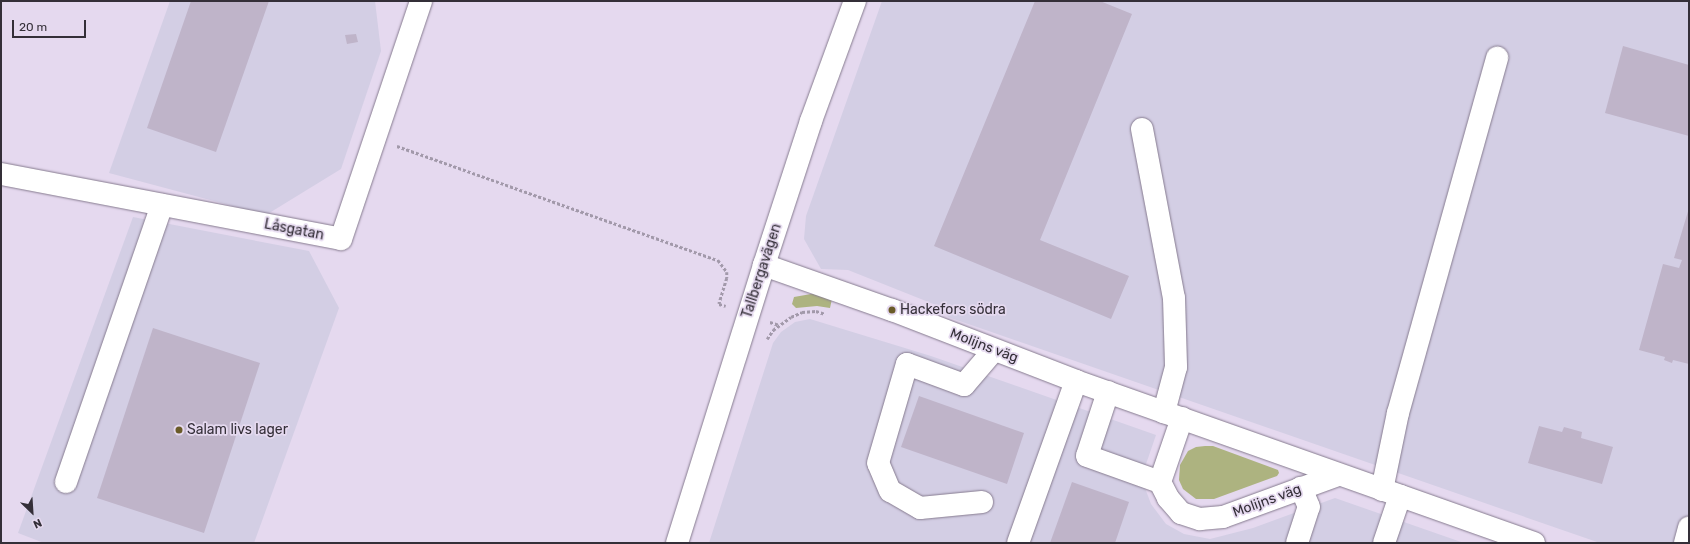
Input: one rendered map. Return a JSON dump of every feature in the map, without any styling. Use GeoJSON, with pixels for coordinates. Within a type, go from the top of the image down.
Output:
{"type":"FeatureCollection","features":[{"type":"Feature","properties":{"kind":"street","name":"Låsgatan"},"geometry":{"type":"LineString","coordinates":[[1,174],[341,239],[421,1]]}},
{"type":"Feature","properties":{"kind":"street","name":"Tallbergavägen"},"geometry":{"type":"LineString","coordinates":[[677,543],[764,265],[811,121],[854,1]]}},
{"type":"Feature","properties":{"kind":"street"},"geometry":{"type":"LineString","coordinates":[[1384,543],[1391,493],[1398,413],[1497,58]]}},
{"type":"Feature","properties":{"kind":"street"},"geometry":{"type":"LineString","coordinates":[[1108,392],[1087,456],[1160,482],[1173,415],[1176,367],[1174,298],[1142,129]]}},
{"type":"Feature","properties":{"kind":"street"},"geometry":{"type":"LineString","coordinates":[[66,482],[162,205]]}},
{"type":"Feature","properties":{"kind":"street","name":"Molijns väg"},"geometry":{"type":"LineString","coordinates":[[764,265],[892,310],[1076,381],[1523,541]]}},
{"type":"Feature","properties":{"kind":"street"},"geometry":{"type":"LineString","coordinates":[[982,502],[920,508],[890,491],[878,463],[906,364],[964,385],[994,350]]}},
{"type":"Feature","properties":{"kind":"street"},"geometry":{"type":"LineString","coordinates":[[1018,543],[1076,381]]}},
{"type":"Feature","properties":{"kind":"street","name":"Molijns väg"},"geometry":{"type":"LineString","coordinates":[[1160,482],[1168,498],[1180,513],[1200,519],[1223,517],[1338,475]]}},
{"type":"Feature","properties":{"kind":"street"},"geometry":{"type":"LineString","coordinates":[[1297,543],[1309,507],[1301,488]]}},
{"type":"Feature","properties":{"kind":"street"},"geometry":{"type":"LineString","coordinates":[[1685,543],[1689,528]]}},
{"type":"Feature","properties":{"kind":"path"},"geometry":{"type":"LineString","coordinates":[[375,138],[718,260],[724,265],[727,272],[727,278],[719,304],[749,313],[779,325]]}},
{"type":"Feature","properties":{"kind":"path"},"geometry":{"type":"LineString","coordinates":[[765,342],[773,330],[791,316],[802,312],[816,311],[830,315]]}},
{"type":"Feature","properties":{"kind":"shaded area"},"geometry":{"type":"Polygon","coordinates":[[[170,1],[375,1],[381,51],[341,169],[266,215],[109,173],[170,1]]]}},
{"type":"Feature","properties":{"kind":"shaded area"},"geometry":{"type":"Polygon","coordinates":[[[882,1],[1689,1],[1689,543],[1600,543],[948,317],[941,307],[848,270],[821,269],[804,239],[806,216],[882,1]]]}},
{"type":"Feature","properties":{"kind":"shaded area"},"geometry":{"type":"Polygon","coordinates":[[[133,217],[309,251],[339,308],[254,543],[44,543],[18,533],[133,217]]]}},
{"type":"Feature","properties":{"kind":"shaded area"},"geometry":{"type":"Polygon","coordinates":[[[810,319],[931,356],[1156,435],[1144,470],[1145,488],[1151,504],[1166,524],[1184,534],[1210,539],[1253,528],[1335,498],[1464,543],[709,543],[773,343],[781,332],[795,322],[810,319]]]}},
{"type":"Feature","properties":{"kind":"green space"},"geometry":{"type":"Polygon","coordinates":[[[822,294],[832,299],[830,308],[817,306],[796,308],[792,304],[794,297],[822,294]]]}},
{"type":"Feature","properties":{"kind":"green space"},"geometry":{"type":"Polygon","coordinates":[[[1213,446],[1278,470],[1279,473],[1277,476],[1214,499],[1196,499],[1183,489],[1179,480],[1180,465],[1188,451],[1196,447],[1213,446]]]}},
{"type":"Feature","properties":{"kind":"building"},"geometry":{"type":"Polygon","coordinates":[[[191,1],[269,1],[216,152],[147,128],[191,1]]]}},
{"type":"Feature","properties":{"kind":"building"},"geometry":{"type":"Polygon","coordinates":[[[1035,1],[1100,1],[1132,14],[1040,240],[1129,276],[1111,319],[934,246],[1035,1]]]}},
{"type":"Feature","properties":{"kind":"building"},"geometry":{"type":"Polygon","coordinates":[[[356,34],[358,42],[347,44],[345,35],[356,34]]]}},
{"type":"Feature","properties":{"kind":"building"},"geometry":{"type":"Polygon","coordinates":[[[1623,46],[1689,65],[1689,136],[1605,113],[1623,46]]]}},
{"type":"Feature","properties":{"kind":"building"},"geometry":{"type":"Polygon","coordinates":[[[1689,208],[1689,364],[1673,360],[1672,363],[1664,360],[1665,357],[1639,350],[1663,264],[1679,268],[1682,260],[1674,258],[1689,208]]]}},
{"type":"Feature","properties":{"kind":"building","name":"Salam livs lager"},"geometry":{"type":"Polygon","coordinates":[[[153,328],[260,363],[204,533],[97,498],[153,328]]]}},
{"type":"Feature","properties":{"kind":"building"},"geometry":{"type":"Polygon","coordinates":[[[919,396],[1024,433],[1007,484],[901,447],[919,396]]]}},
{"type":"Feature","properties":{"kind":"building"},"geometry":{"type":"Polygon","coordinates":[[[1539,426],[1562,432],[1564,427],[1582,432],[1581,438],[1613,447],[1602,484],[1528,463],[1539,426]]]}},
{"type":"Feature","properties":{"kind":"building"},"geometry":{"type":"Polygon","coordinates":[[[1072,482],[1129,502],[1115,543],[1050,543],[1072,482]]]}},
{"type":"Feature","properties":{"kind":"place","name":"Hackefors södra"},"geometry":{"type":"Point","coordinates":[892,310]}},
{"type":"Feature","properties":{"kind":"place","name":"Salam livs lager"},"geometry":{"type":"Point","coordinates":[179,430]}}]}
